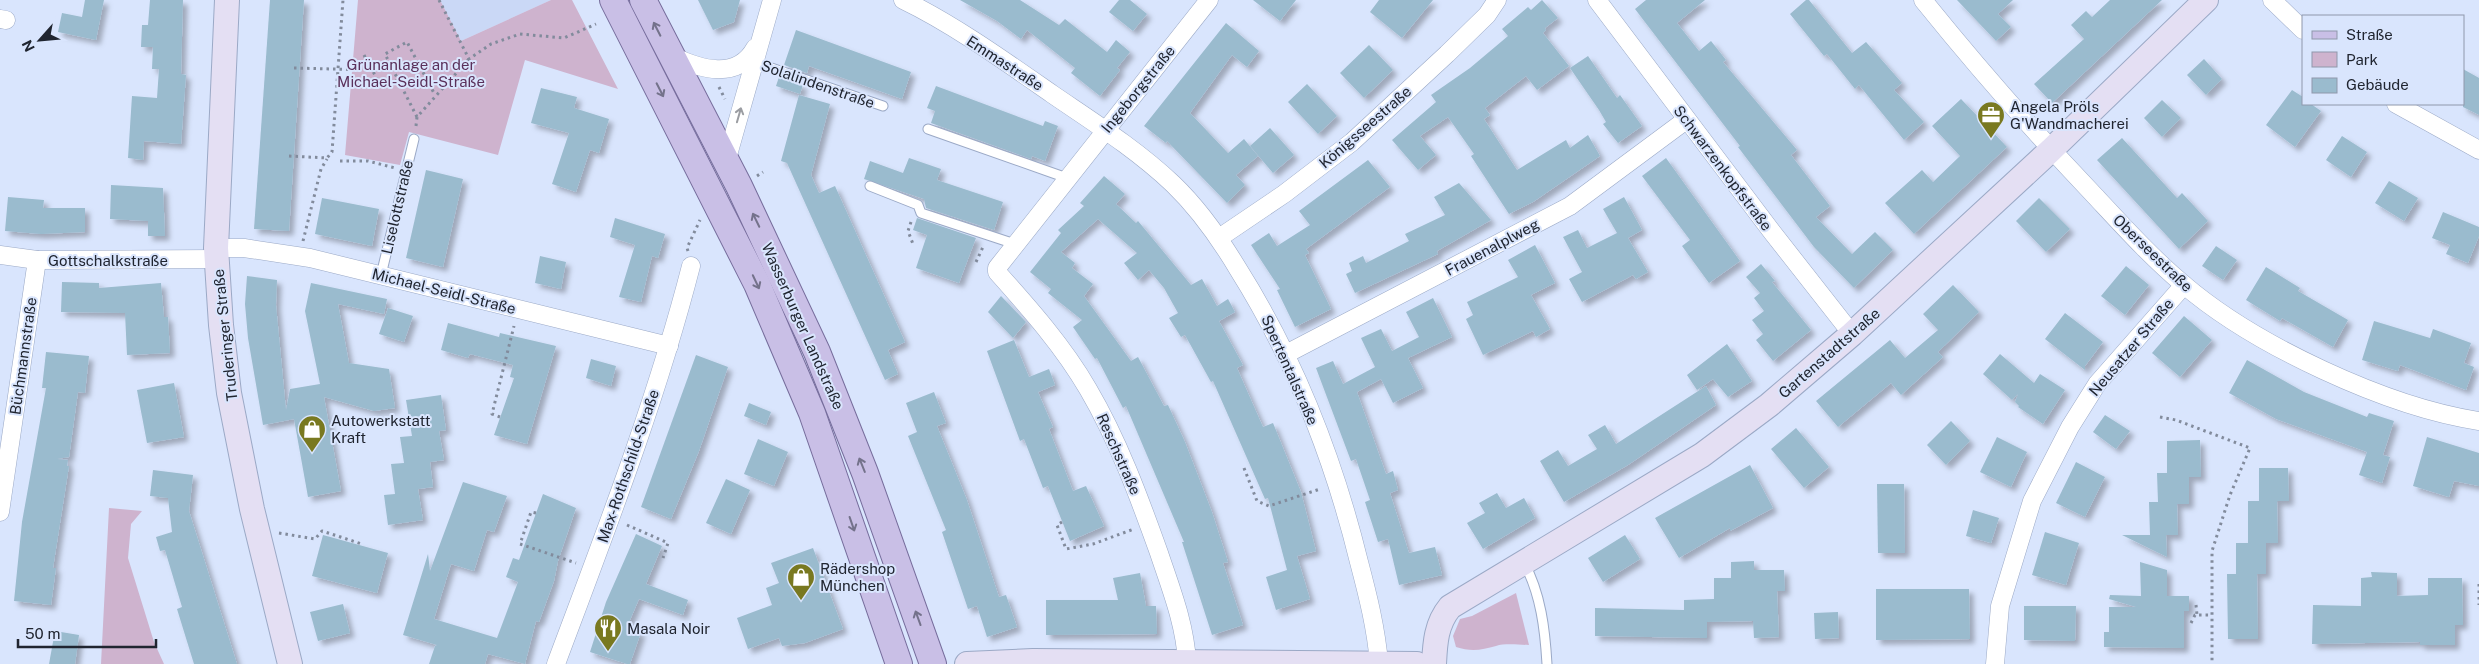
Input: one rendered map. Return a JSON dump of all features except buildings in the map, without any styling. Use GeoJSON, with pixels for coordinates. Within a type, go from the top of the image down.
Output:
{"type":"FeatureCollection","features":[{"type":"Feature","properties":{"kind":"main road","name":"Wasserburger Landstraße"},"geometry":{"type":"LineString","coordinates":[[613,0],[761,293],[812,413],[899,664]]}},
{"type":"Feature","properties":{"kind":"main road","name":"Wasserburger Landstraße"},"geometry":{"type":"LineString","coordinates":[[643,0],[781,271],[817,352],[869,482],[934,664]]}},
{"type":"Feature","properties":{"kind":"street","name":"Truderinger Straße"},"geometry":{"type":"LineString","coordinates":[[227,0],[216,253],[229,393],[257,530],[290,664]]}},
{"type":"Feature","properties":{"kind":"street","name":"Solalindenstraße"},"geometry":{"type":"LineString","coordinates":[[726,162],[772,0]]}},
{"type":"Feature","properties":{"kind":"street","name":"Emmastraße"},"geometry":{"type":"LineString","coordinates":[[903,0],[1010,65],[1105,130]]}},
{"type":"Feature","properties":{"kind":"street","name":"Ingeborgstraße"},"geometry":{"type":"LineString","coordinates":[[997,272],[997,268],[1015,244],[1209,0]]}},
{"type":"Feature","properties":{"kind":"street","name":"Königsseestraße"},"geometry":{"type":"LineString","coordinates":[[1219,238],[1284,194],[1352,142],[1487,15],[1496,0]]}},
{"type":"Feature","properties":{"kind":"street","name":"Schwarzenkopfstraße"},"geometry":{"type":"LineString","coordinates":[[1597,0],[1686,120],[1852,334]]}},
{"type":"Feature","properties":{"kind":"street","name":"Oberseestraße"},"geometry":{"type":"LineString","coordinates":[[1923,0],[2051,150],[2141,245],[2184,285],[2252,332],[2314,365],[2377,392],[2452,416],[2479,421]]}},
{"type":"Feature","properties":{"kind":"street","name":"Gartenstadtstraße"},"geometry":{"type":"LineString","coordinates":[[1434,664],[1436,635],[1444,615],[1450,607],[1702,455],[1769,406],[1852,334],[2051,150],[2206,0]]}},
{"type":"Feature","properties":{"kind":"street"},"geometry":{"type":"LineString","coordinates":[[2272,0],[2302,29]]}},
{"type":"Feature","properties":{"kind":"street","name":"Solalindenstraße"},"geometry":{"type":"LineString","coordinates":[[672,56],[710,70],[728,69],[740,66],[752,53],[761,36]]}},
{"type":"Feature","properties":{"kind":"street"},"geometry":{"type":"LineString","coordinates":[[2398,105],[2479,150]]}},
{"type":"Feature","properties":{"kind":"street","name":"Frauenalplweg"},"geometry":{"type":"LineString","coordinates":[[1286,354],[1570,206],[1686,120]]}},
{"type":"Feature","properties":{"kind":"street","name":"Spertentalstraße"},"geometry":{"type":"LineString","coordinates":[[1105,130],[1174,184],[1219,238],[1256,297],[1286,354],[1336,484],[1354,538],[1376,635],[1379,663]]}},
{"type":"Feature","properties":{"kind":"street","name":"Michael-Seidl-Straße"},"geometry":{"type":"LineString","coordinates":[[216,253],[244,248],[310,258],[669,346]]}},
{"type":"Feature","properties":{"kind":"street","name":"Gottschalkstraße"},"geometry":{"type":"LineString","coordinates":[[0,255],[37,260],[216,253]]}},
{"type":"Feature","properties":{"kind":"street","name":"Büchmannstraße"},"geometry":{"type":"LineString","coordinates":[[0,512],[37,260]]}},
{"type":"Feature","properties":{"kind":"street","name":"Max-Rothschild-Straße"},"geometry":{"type":"LineString","coordinates":[[556,664],[613,512],[669,346],[691,266]]}},
{"type":"Feature","properties":{"kind":"street","name":"Reschstraße"},"geometry":{"type":"LineString","coordinates":[[997,272],[1063,351],[1088,389],[1111,432],[1134,484],[1171,589],[1185,635],[1187,662]]}},
{"type":"Feature","properties":{"kind":"street","name":"Neusatzer Straße"},"geometry":{"type":"LineString","coordinates":[[1995,664],[2000,606],[2032,502],[2070,427],[2097,384],[2184,285]]}},
{"type":"Feature","properties":{"kind":"street"},"geometry":{"type":"LineString","coordinates":[[967,664],[1033,661],[1089,663],[1417,664]]}},
{"type":"Feature","properties":{"kind":"lane","name":"Solalindenstraße"},"geometry":{"type":"LineString","coordinates":[[754,62],[883,106]]}},
{"type":"Feature","properties":{"kind":"lane"},"geometry":{"type":"LineString","coordinates":[[928,128],[1068,178]]}},
{"type":"Feature","properties":{"kind":"lane","name":"Liselottstraße"},"geometry":{"type":"LineString","coordinates":[[381,275],[414,139]]}},
{"type":"Feature","properties":{"kind":"lane"},"geometry":{"type":"LineString","coordinates":[[870,186],[918,205],[921,213],[1015,244]]}},
{"type":"Feature","properties":{"kind":"lane"},"geometry":{"type":"LineString","coordinates":[[1524,563],[1532,578],[1546,638],[1547,664]]}},
{"type":"Feature","properties":{"kind":"path"},"geometry":{"type":"LineString","coordinates":[[302,247],[321,169],[332,152],[343,0]]}},
{"type":"Feature","properties":{"kind":"path"},"geometry":{"type":"LineString","coordinates":[[439,0],[469,59]]}},
{"type":"Feature","properties":{"kind":"path"},"geometry":{"type":"LineString","coordinates":[[414,139],[418,117],[435,95],[469,59],[492,44],[520,34],[564,38],[596,24]]}},
{"type":"Feature","properties":{"kind":"path"},"geometry":{"type":"LineString","coordinates":[[418,117],[385,54],[407,42],[435,95]]}},
{"type":"Feature","properties":{"kind":"path"},"geometry":{"type":"LineString","coordinates":[[364,54],[370,70],[382,88],[398,80]]}},
{"type":"Feature","properties":{"kind":"path"},"geometry":{"type":"LineString","coordinates":[[294,68],[339,67],[370,70]]}},
{"type":"Feature","properties":{"kind":"path"},"geometry":{"type":"LineString","coordinates":[[710,70],[738,122]]}},
{"type":"Feature","properties":{"kind":"path"},"geometry":{"type":"LineString","coordinates":[[289,156],[327,158]]}},
{"type":"Feature","properties":{"kind":"path"},"geometry":{"type":"LineString","coordinates":[[340,160],[368,161],[406,170]]}},
{"type":"Feature","properties":{"kind":"path"},"geometry":{"type":"LineString","coordinates":[[500,417],[492,414],[516,317]]}},
{"type":"Feature","properties":{"kind":"path"},"geometry":{"type":"LineString","coordinates":[[2160,417],[2176,420],[2250,448],[2230,495],[2212,551],[2212,664]]}},
{"type":"Feature","properties":{"kind":"path"},"geometry":{"type":"LineString","coordinates":[[1244,468],[1257,500],[1269,506],[1336,484]]}},
{"type":"Feature","properties":{"kind":"path"},"geometry":{"type":"LineString","coordinates":[[536,513],[532,512],[520,544],[579,564]]}},
{"type":"Feature","properties":{"kind":"path"},"geometry":{"type":"LineString","coordinates":[[619,522],[668,543],[663,558]]}},
{"type":"Feature","properties":{"kind":"path"},"geometry":{"type":"LineString","coordinates":[[1062,522],[1057,525],[1066,549],[1092,544],[1141,526]]}},
{"type":"Feature","properties":{"kind":"path"},"geometry":{"type":"LineString","coordinates":[[257,530],[315,540],[322,531],[362,544]]}},
{"type":"Feature","properties":{"kind":"path"},"geometry":{"type":"LineString","coordinates":[[2479,584],[2479,605]]}},
{"type":"Feature","properties":{"kind":"path"},"geometry":{"type":"LineString","coordinates":[[2196,606],[2197,615]]}},
{"type":"Feature","properties":{"kind":"path"},"geometry":{"type":"LineString","coordinates":[[2191,623],[2194,615],[2212,615]]}},
{"type":"Feature","properties":{"kind":"shaded area"},"geometry":{"type":"Polygon","coordinates":[[[440,0],[551,0],[461,41],[440,0]]]}},
{"type":"Feature","properties":{"kind":"green space","name":"Grünanlage an der Michael-Seidl-Straße"},"geometry":{"type":"Polygon","coordinates":[[[358,0],[440,0],[461,41],[551,0],[572,0],[618,89],[525,60],[498,155],[409,132],[400,165],[345,155],[358,0]]]}},
{"type":"Feature","properties":{"kind":"green space"},"geometry":{"type":"Polygon","coordinates":[[[109,508],[142,511],[131,524],[128,558],[154,642],[164,664],[101,664],[109,508]]]}},
{"type":"Feature","properties":{"kind":"green space"},"geometry":{"type":"Polygon","coordinates":[[[1516,593],[1529,645],[1500,645],[1476,650],[1456,647],[1453,636],[1460,619],[1472,616],[1516,593]]]}},
{"type":"Feature","properties":{"kind":"place","name":"Angela Pröls G'Wandmacherei"},"geometry":{"type":"Point","coordinates":[1991,139]}},
{"type":"Feature","properties":{"kind":"place","name":"Autowerkstatt Kraft"},"geometry":{"type":"Point","coordinates":[312,453]}},
{"type":"Feature","properties":{"kind":"place","name":"Rädershop München"},"geometry":{"type":"Point","coordinates":[801,601]}},
{"type":"Feature","properties":{"kind":"place","name":"Masala Noir"},"geometry":{"type":"Point","coordinates":[608,652]}}]}
